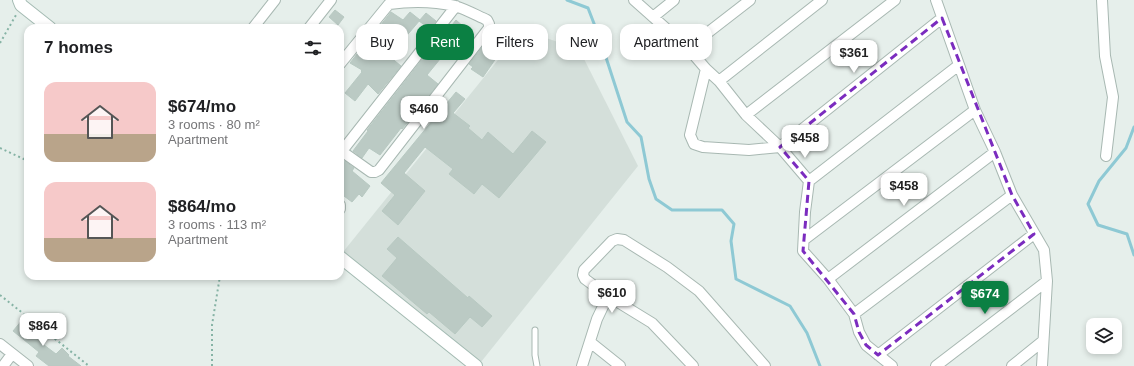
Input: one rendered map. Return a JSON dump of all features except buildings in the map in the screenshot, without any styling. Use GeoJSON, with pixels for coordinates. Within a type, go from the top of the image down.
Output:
{"type":"FeatureCollection","features":[{"type":"Feature","properties":{"kind":"street"},"geometry":{"type":"LineString","coordinates":[[256,24],[275,0]]}},
{"type":"Feature","properties":{"kind":"street"},"geometry":{"type":"LineString","coordinates":[[312,24],[331,0]]}},
{"type":"Feature","properties":{"kind":"street"},"geometry":{"type":"LineString","coordinates":[[634,0],[661,24]]}},
{"type":"Feature","properties":{"kind":"street"},"geometry":{"type":"LineString","coordinates":[[653,17],[674,0]]}},
{"type":"Feature","properties":{"kind":"street"},"geometry":{"type":"LineString","coordinates":[[712,29],[750,0]]}},
{"type":"Feature","properties":{"kind":"street"},"geometry":{"type":"LineString","coordinates":[[718,81],[822,0]]}},
{"type":"Feature","properties":{"kind":"street"},"geometry":{"type":"LineString","coordinates":[[746,116],[895,0]]}},
{"type":"Feature","properties":{"kind":"street"},"geometry":{"type":"LineString","coordinates":[[936,0],[975,110],[1012,195],[1044,250],[1047,281],[1042,366]]}},
{"type":"Feature","properties":{"kind":"street"},"geometry":{"type":"LineString","coordinates":[[1102,0],[1105,56],[1113,97],[1106,156]]}},
{"type":"Feature","properties":{"kind":"street"},"geometry":{"type":"LineString","coordinates":[[344,59],[389,4],[422,1],[456,6],[487,20],[489,24],[489,28],[379,170],[371,172],[344,153]]}},
{"type":"Feature","properties":{"kind":"street"},"geometry":{"type":"LineString","coordinates":[[20,2],[45,24]]}},
{"type":"Feature","properties":{"kind":"street"},"geometry":{"type":"LineString","coordinates":[[344,147],[456,6]]}},
{"type":"Feature","properties":{"kind":"street"},"geometry":{"type":"LineString","coordinates":[[706,69],[690,134],[694,144],[703,147],[749,150],[780,147],[942,18]]}},
{"type":"Feature","properties":{"kind":"street"},"geometry":{"type":"LineString","coordinates":[[698,60],[718,81],[746,116],[780,147],[809,181]]}},
{"type":"Feature","properties":{"kind":"street"},"geometry":{"type":"LineString","coordinates":[[892,366],[866,345],[859,332],[854,314],[828,279],[803,251],[805,239],[805,212],[809,181],[959,65]]}},
{"type":"Feature","properties":{"kind":"street"},"geometry":{"type":"LineString","coordinates":[[805,239],[975,110]]}},
{"type":"Feature","properties":{"kind":"street"},"geometry":{"type":"LineString","coordinates":[[828,279],[994,152]]}},
{"type":"Feature","properties":{"kind":"street"},"geometry":{"type":"LineString","coordinates":[[854,314],[1012,195]]}},
{"type":"Feature","properties":{"kind":"street"},"geometry":{"type":"LineString","coordinates":[[878,354],[1034,234]]}},
{"type":"Feature","properties":{"kind":"street"},"geometry":{"type":"LineString","coordinates":[[693,366],[652,324],[608,296],[585,279],[583,275],[584,270],[612,241],[617,239],[624,240],[667,267],[699,291],[765,366]]}},
{"type":"Feature","properties":{"kind":"street"},"geometry":{"type":"LineString","coordinates":[[344,260],[476,366]]}},
{"type":"Feature","properties":{"kind":"street"},"geometry":{"type":"LineString","coordinates":[[936,366],[1047,281]]}},
{"type":"Feature","properties":{"kind":"street"},"geometry":{"type":"LineString","coordinates":[[582,366],[597,319],[608,296]]}},
{"type":"Feature","properties":{"kind":"street"},"geometry":{"type":"LineString","coordinates":[[1012,366],[1043,341]]}},
{"type":"Feature","properties":{"kind":"street"},"geometry":{"type":"LineString","coordinates":[[590,342],[620,366]]}},
{"type":"Feature","properties":{"kind":"street"},"geometry":{"type":"LineString","coordinates":[[0,344],[28,366]]}},
{"type":"Feature","properties":{"kind":"street"},"geometry":{"type":"LineString","coordinates":[[3,366],[12,354]]}},
{"type":"Feature","properties":{"kind":"lane"},"geometry":{"type":"LineString","coordinates":[[535,330],[535,355],[537,366]]}},
{"type":"Feature","properties":{"kind":"path"},"geometry":{"type":"LineString","coordinates":[[0,44],[9,29],[20,2]]}},
{"type":"Feature","properties":{"kind":"path"},"geometry":{"type":"LineString","coordinates":[[0,148],[24,159]]}},
{"type":"Feature","properties":{"kind":"path"},"geometry":{"type":"LineString","coordinates":[[212,366],[212,324],[219,280]]}},
{"type":"Feature","properties":{"kind":"path"},"geometry":{"type":"LineString","coordinates":[[0,295],[89,366]]}},
{"type":"Feature","properties":{"kind":"highlighted area"},"geometry":{"type":"Polygon","coordinates":[[[942,18],[1012,195],[1034,234],[878,355],[866,345],[859,332],[854,314],[803,251],[809,181],[780,147],[942,18]]]}},
{"type":"Feature","properties":{"kind":"shaded area"},"geometry":{"type":"Polygon","coordinates":[[[548,39],[556,41],[556,60],[585,60],[638,166],[481,362],[344,253],[344,251],[498,60],[548,60],[548,39]]]}},
{"type":"Feature","properties":{"kind":"waterway"},"geometry":{"type":"LineString","coordinates":[[567,0],[588,8],[600,39],[627,122],[641,137],[649,179],[656,199],[672,210],[722,210],[734,224],[731,241],[736,279],[790,306],[807,333],[820,366]]}},
{"type":"Feature","properties":{"kind":"waterway"},"geometry":{"type":"LineString","coordinates":[[1134,127],[1126,148],[1099,181],[1088,204],[1098,225],[1127,234],[1134,255]]}}]}
